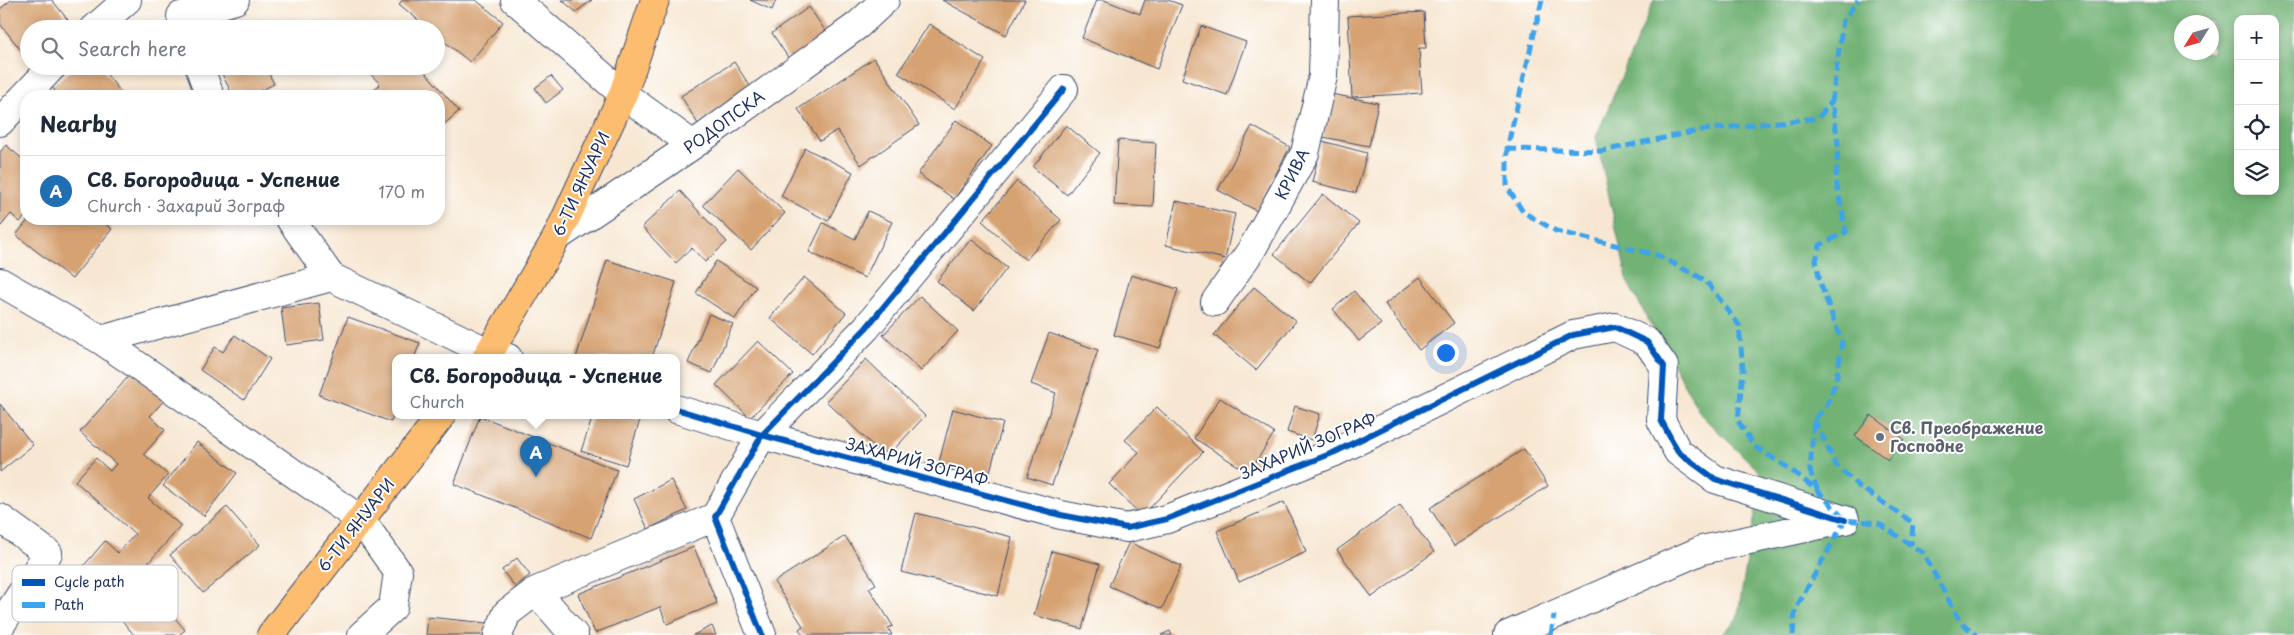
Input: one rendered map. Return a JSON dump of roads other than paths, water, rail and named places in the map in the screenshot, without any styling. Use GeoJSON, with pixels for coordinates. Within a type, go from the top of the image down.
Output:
{"type":"FeatureCollection","features":[{"type":"Feature","properties":{"kind":"main road","name":"6-ТИ ЯНУАРИ"},"geometry":{"type":"LineString","coordinates":[[496,354],[557,237],[623,94],[655,0]]}},
{"type":"Feature","properties":{"kind":"main road","name":"6-ТИ ЯНУАРИ"},"geometry":{"type":"LineString","coordinates":[[271,635],[440,419]]}},
{"type":"Feature","properties":{"kind":"street"},"geometry":{"type":"LineString","coordinates":[[104,20],[127,0]]}},
{"type":"Feature","properties":{"kind":"street"},"geometry":{"type":"LineString","coordinates":[[181,15],[235,0]]}},
{"type":"Feature","properties":{"kind":"street"},"geometry":{"type":"LineString","coordinates":[[515,0],[623,94],[693,145]]}},
{"type":"Feature","properties":{"kind":"street","name":"РОДОПСКА"},"geometry":{"type":"LineString","coordinates":[[557,237],[693,145],[858,25],[885,0]]}},
{"type":"Feature","properties":{"kind":"street","name":"КРИВА"},"geometry":{"type":"LineString","coordinates":[[1215,302],[1252,249],[1305,153],[1323,76],[1325,0]]}},
{"type":"Feature","properties":{"kind":"street"},"geometry":{"type":"LineString","coordinates":[[30,90],[44,75]]}},
{"type":"Feature","properties":{"kind":"street"},"geometry":{"type":"LineString","coordinates":[[202,75],[208,90]]}},
{"type":"Feature","properties":{"kind":"street"},"geometry":{"type":"LineString","coordinates":[[498,635],[506,612],[536,591],[715,518],[762,435],[866,328],[1064,89]]}},
{"type":"Feature","properties":{"kind":"street"},"geometry":{"type":"LineString","coordinates":[[0,122],[20,101]]}},
{"type":"Feature","properties":{"kind":"street"},"geometry":{"type":"LineString","coordinates":[[294,225],[331,277],[491,354]]}},
{"type":"Feature","properties":{"kind":"street"},"geometry":{"type":"LineString","coordinates":[[101,340],[331,277]]}},
{"type":"Feature","properties":{"kind":"street"},"geometry":{"type":"LineString","coordinates":[[0,282],[101,340],[361,520],[398,572],[393,607],[362,635]]}},
{"type":"Feature","properties":{"kind":"street","name":"ЗАХАРИЙ ЗОГРАФ"},"geometry":{"type":"LineString","coordinates":[[680,410],[762,435],[1061,515],[1127,528],[1166,519],[1335,452],[1572,335],[1615,327],[1647,342],[1664,366],[1661,420],[1678,452],[1716,479],[1845,520],[1702,550],[1508,635]]}},
{"type":"Feature","properties":{"kind":"street"},"geometry":{"type":"LineString","coordinates":[[0,518],[48,553],[40,565]]}},
{"type":"Feature","properties":{"kind":"street"},"geometry":{"type":"LineString","coordinates":[[715,518],[762,635]]}},
{"type":"Feature","properties":{"kind":"street"},"geometry":{"type":"LineString","coordinates":[[536,591],[574,635]]}},
{"type":"Feature","properties":{"kind":"street"},"geometry":{"type":"LineString","coordinates":[[0,626],[12,608]]}},
{"type":"Feature","properties":{"kind":"place","name":"Св. Преображение Господне"},"geometry":{"type":"Point","coordinates":[1880,437]}},
{"type":"Feature","properties":{"kind":"place","name":"Св. Богородица - Успение"},"geometry":{"type":"Point","coordinates":[536,477]}}]}
